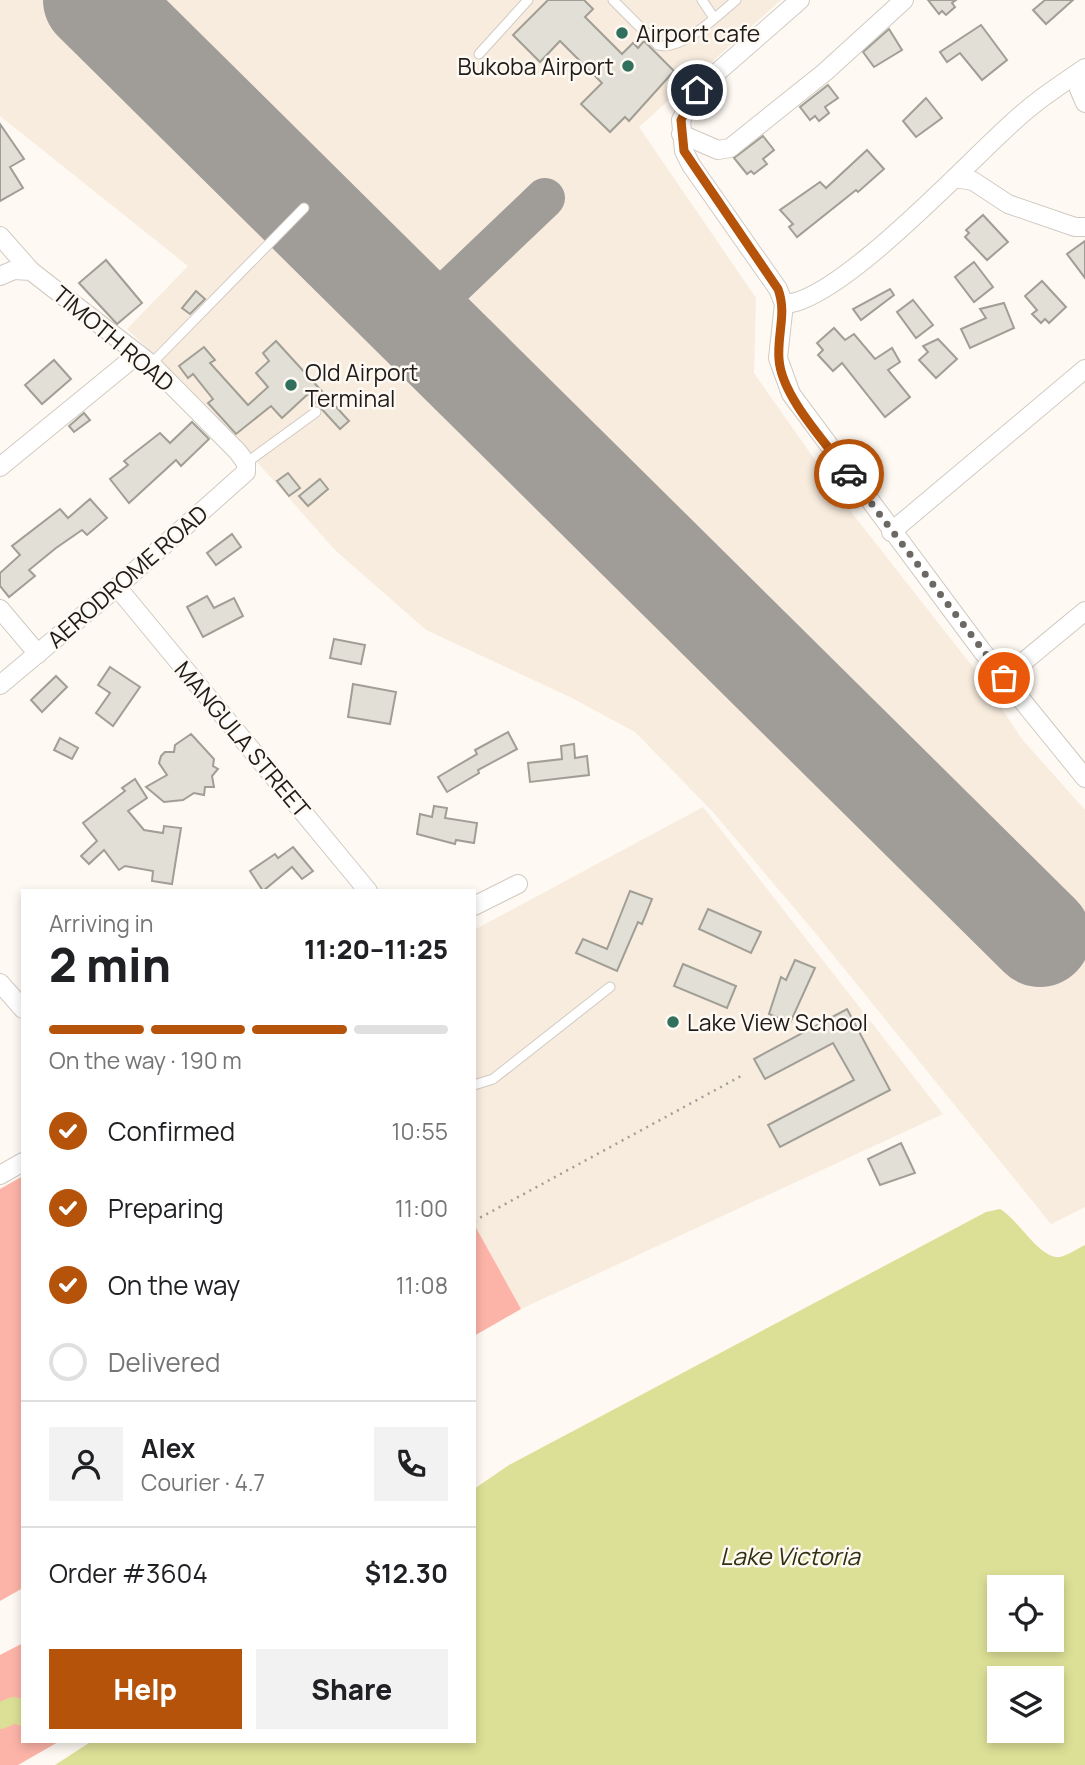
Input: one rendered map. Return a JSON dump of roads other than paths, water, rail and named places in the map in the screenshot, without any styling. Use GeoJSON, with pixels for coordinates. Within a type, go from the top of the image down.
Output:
{"type":"FeatureCollection","features":[{"type":"Feature","properties":{"kind":"street"},"geometry":{"type":"LineString","coordinates":[[800,0],[697,90],[685,108],[681,134],[691,165],[768,271],[784,304],[778,358],[791,394],[891,532],[1085,778]]}},
{"type":"Feature","properties":{"kind":"street"},"geometry":{"type":"LineString","coordinates":[[681,134],[718,150],[730,148],[824,72],[904,0]]}},
{"type":"Feature","properties":{"kind":"street"},"geometry":{"type":"LineString","coordinates":[[784,304],[798,304],[838,281],[955,178],[1021,114],[1083,70]]}},
{"type":"Feature","properties":{"kind":"street"},"geometry":{"type":"LineString","coordinates":[[1083,70],[1079,89],[1085,103]]}},
{"type":"Feature","properties":{"kind":"street"},"geometry":{"type":"LineString","coordinates":[[955,178],[973,181],[1008,204],[1075,228],[1085,227]]}},
{"type":"Feature","properties":{"kind":"street"},"geometry":{"type":"LineString","coordinates":[[0,236],[31,271]]}},
{"type":"Feature","properties":{"kind":"street","name":"TIMOTH ROAD"},"geometry":{"type":"LineString","coordinates":[[0,275],[14,270],[31,271],[145,359],[246,463]]}},
{"type":"Feature","properties":{"kind":"street"},"geometry":{"type":"LineString","coordinates":[[0,467],[145,359]]}},
{"type":"Feature","properties":{"kind":"street"},"geometry":{"type":"LineString","coordinates":[[891,532],[1085,369]]}},
{"type":"Feature","properties":{"kind":"street","name":"AERODROME ROAD"},"geometry":{"type":"LineString","coordinates":[[0,685],[117,587],[246,472],[246,463]]}},
{"type":"Feature","properties":{"kind":"street","name":"MANGULA STREET"},"geometry":{"type":"LineString","coordinates":[[117,587],[366,889]]}},
{"type":"Feature","properties":{"kind":"street"},"geometry":{"type":"LineString","coordinates":[[0,609],[38,654]]}},
{"type":"Feature","properties":{"kind":"street"},"geometry":{"type":"LineString","coordinates":[[1004,678],[1085,611]]}},
{"type":"Feature","properties":{"kind":"street"},"geometry":{"type":"LineString","coordinates":[[476,905],[518,884]]}},
{"type":"Feature","properties":{"kind":"street"},"geometry":{"type":"LineString","coordinates":[[0,983],[21,1007]]}},
{"type":"Feature","properties":{"kind":"street"},"geometry":{"type":"LineString","coordinates":[[0,1175],[21,1163]]}},
{"type":"Feature","properties":{"kind":"lane"},"geometry":{"type":"LineString","coordinates":[[479,54],[528,0]]}},
{"type":"Feature","properties":{"kind":"lane"},"geometry":{"type":"LineString","coordinates":[[613,0],[658,45],[666,48],[673,47],[736,0]]}},
{"type":"Feature","properties":{"kind":"lane"},"geometry":{"type":"LineString","coordinates":[[702,0],[714,18]]}},
{"type":"Feature","properties":{"kind":"lane"},"geometry":{"type":"LineString","coordinates":[[145,359],[304,208]]}},
{"type":"Feature","properties":{"kind":"lane"},"geometry":{"type":"LineString","coordinates":[[246,463],[316,412]]}},
{"type":"Feature","properties":{"kind":"lane"},"geometry":{"type":"LineString","coordinates":[[476,1083],[493,1079],[610,987]]}},
{"type":"Feature","properties":{"kind":"water","name":"Lake Victoria"},"geometry":{"type":"Polygon","coordinates":[[[1000,1209],[1037,1246],[1052,1256],[1063,1256],[1085,1245],[1085,1765],[55,1765],[89,1743],[476,1743],[476,1488],[509,1465],[986,1212],[1000,1209]]]}},
{"type":"Feature","properties":{"kind":"waterway"},"geometry":{"type":"LineString","coordinates":[[0,1716],[14,1710],[21,1712]]}},
{"type":"Feature","properties":{"kind":"place","name":"Airport cafe"},"geometry":{"type":"Point","coordinates":[622,33]}},
{"type":"Feature","properties":{"kind":"place","name":"Bukoba Airport"},"geometry":{"type":"Point","coordinates":[628,66]}},
{"type":"Feature","properties":{"kind":"place","name":"Old Airport Terminal"},"geometry":{"type":"Point","coordinates":[291,385]}},
{"type":"Feature","properties":{"kind":"place","name":"Lake View School"},"geometry":{"type":"Point","coordinates":[673,1022]}}]}
